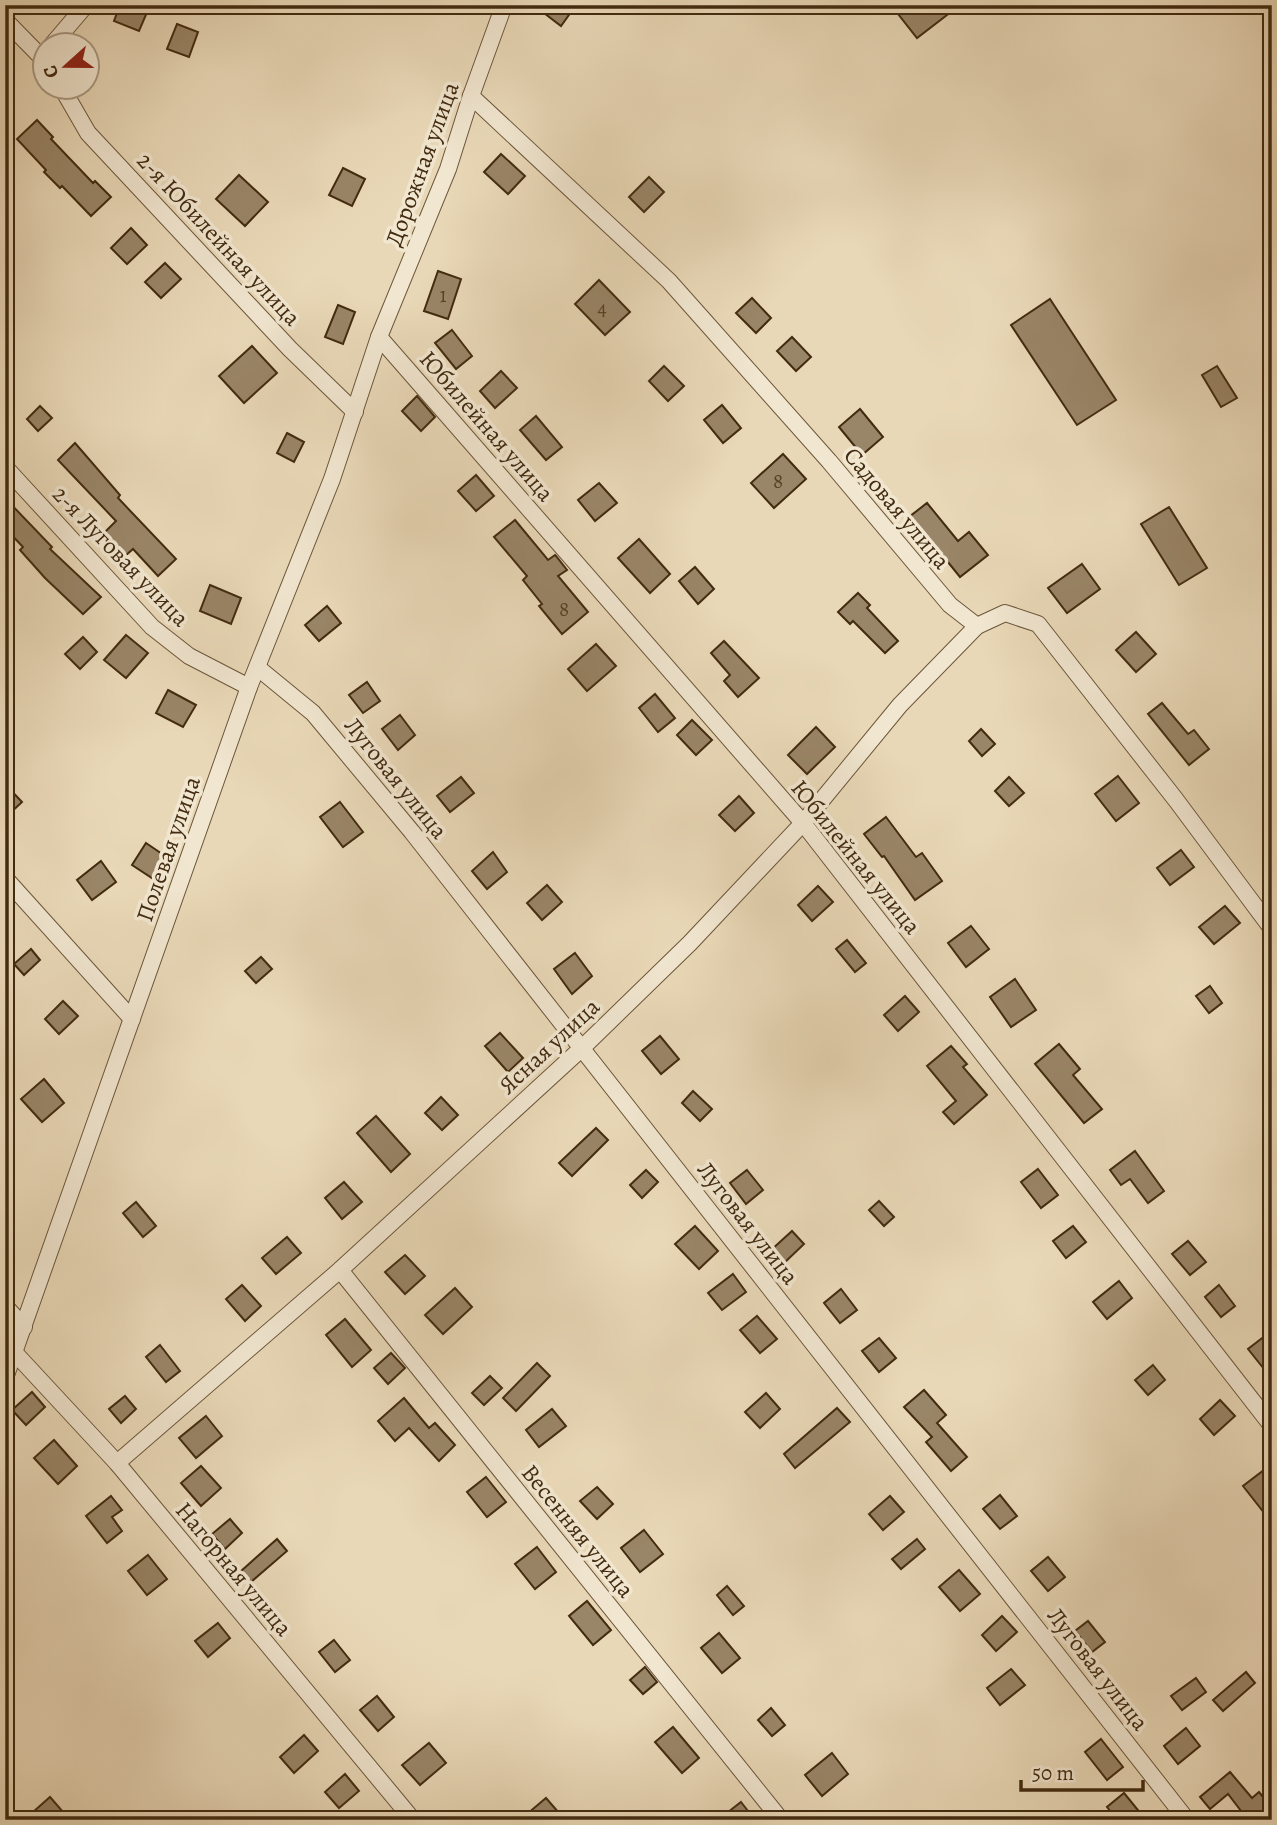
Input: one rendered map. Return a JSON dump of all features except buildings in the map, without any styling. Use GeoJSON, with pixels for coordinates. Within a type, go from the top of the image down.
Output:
{"type":"FeatureCollection","features":[{"type":"Feature","properties":{"kind":"street"},"geometry":{"type":"LineString","coordinates":[[64,32],[86,5]]}},
{"type":"Feature","properties":{"kind":"street","name":"Дорожная улица"},"geometry":{"type":"LineString","coordinates":[[379,337],[448,169],[504,5]]}},
{"type":"Feature","properties":{"kind":"street"},"geometry":{"type":"LineString","coordinates":[[5,20],[32,42]]}},
{"type":"Feature","properties":{"kind":"street","name":"Садовая улица"},"geometry":{"type":"LineString","coordinates":[[471,96],[669,281],[829,461],[950,606],[977,626]]}},
{"type":"Feature","properties":{"kind":"street","name":"2-я Юбилейная улица"},"geometry":{"type":"LineString","coordinates":[[70,102],[88,133],[290,349],[355,412]]}},
{"type":"Feature","properties":{"kind":"street","name":"Полевая улица"},"geometry":{"type":"LineString","coordinates":[[5,1378],[249,687],[332,479],[379,337]]}},
{"type":"Feature","properties":{"kind":"street","name":"Юбилейная улица"},"geometry":{"type":"LineString","coordinates":[[379,337],[803,823],[1272,1426]]}},
{"type":"Feature","properties":{"kind":"street","name":"2-я Луговая улица"},"geometry":{"type":"LineString","coordinates":[[5,467],[152,627],[189,656],[249,687]]}},
{"type":"Feature","properties":{"kind":"street"},"geometry":{"type":"LineString","coordinates":[[977,626],[1005,613],[1038,624],[1176,800],[1272,929]]}},
{"type":"Feature","properties":{"kind":"street","name":"Ясная улица"},"geometry":{"type":"LineString","coordinates":[[117,1463],[340,1270],[581,1049],[690,943],[803,823],[900,705],[977,626]]}},
{"type":"Feature","properties":{"kind":"street","name":"Луговая улица"},"geometry":{"type":"LineString","coordinates":[[258,668],[313,713],[412,832],[1187,1820]]}},
{"type":"Feature","properties":{"kind":"street"},"geometry":{"type":"LineString","coordinates":[[5,878],[132,1019]]}},
{"type":"Feature","properties":{"kind":"street","name":"Весенняя улица"},"geometry":{"type":"LineString","coordinates":[[340,1270],[781,1820]]}},
{"type":"Feature","properties":{"kind":"street"},"geometry":{"type":"LineString","coordinates":[[5,1306],[24,1327]]}},
{"type":"Feature","properties":{"kind":"street","name":"Нагорная улица"},"geometry":{"type":"LineString","coordinates":[[14,1352],[117,1463],[413,1820]]}}]}
